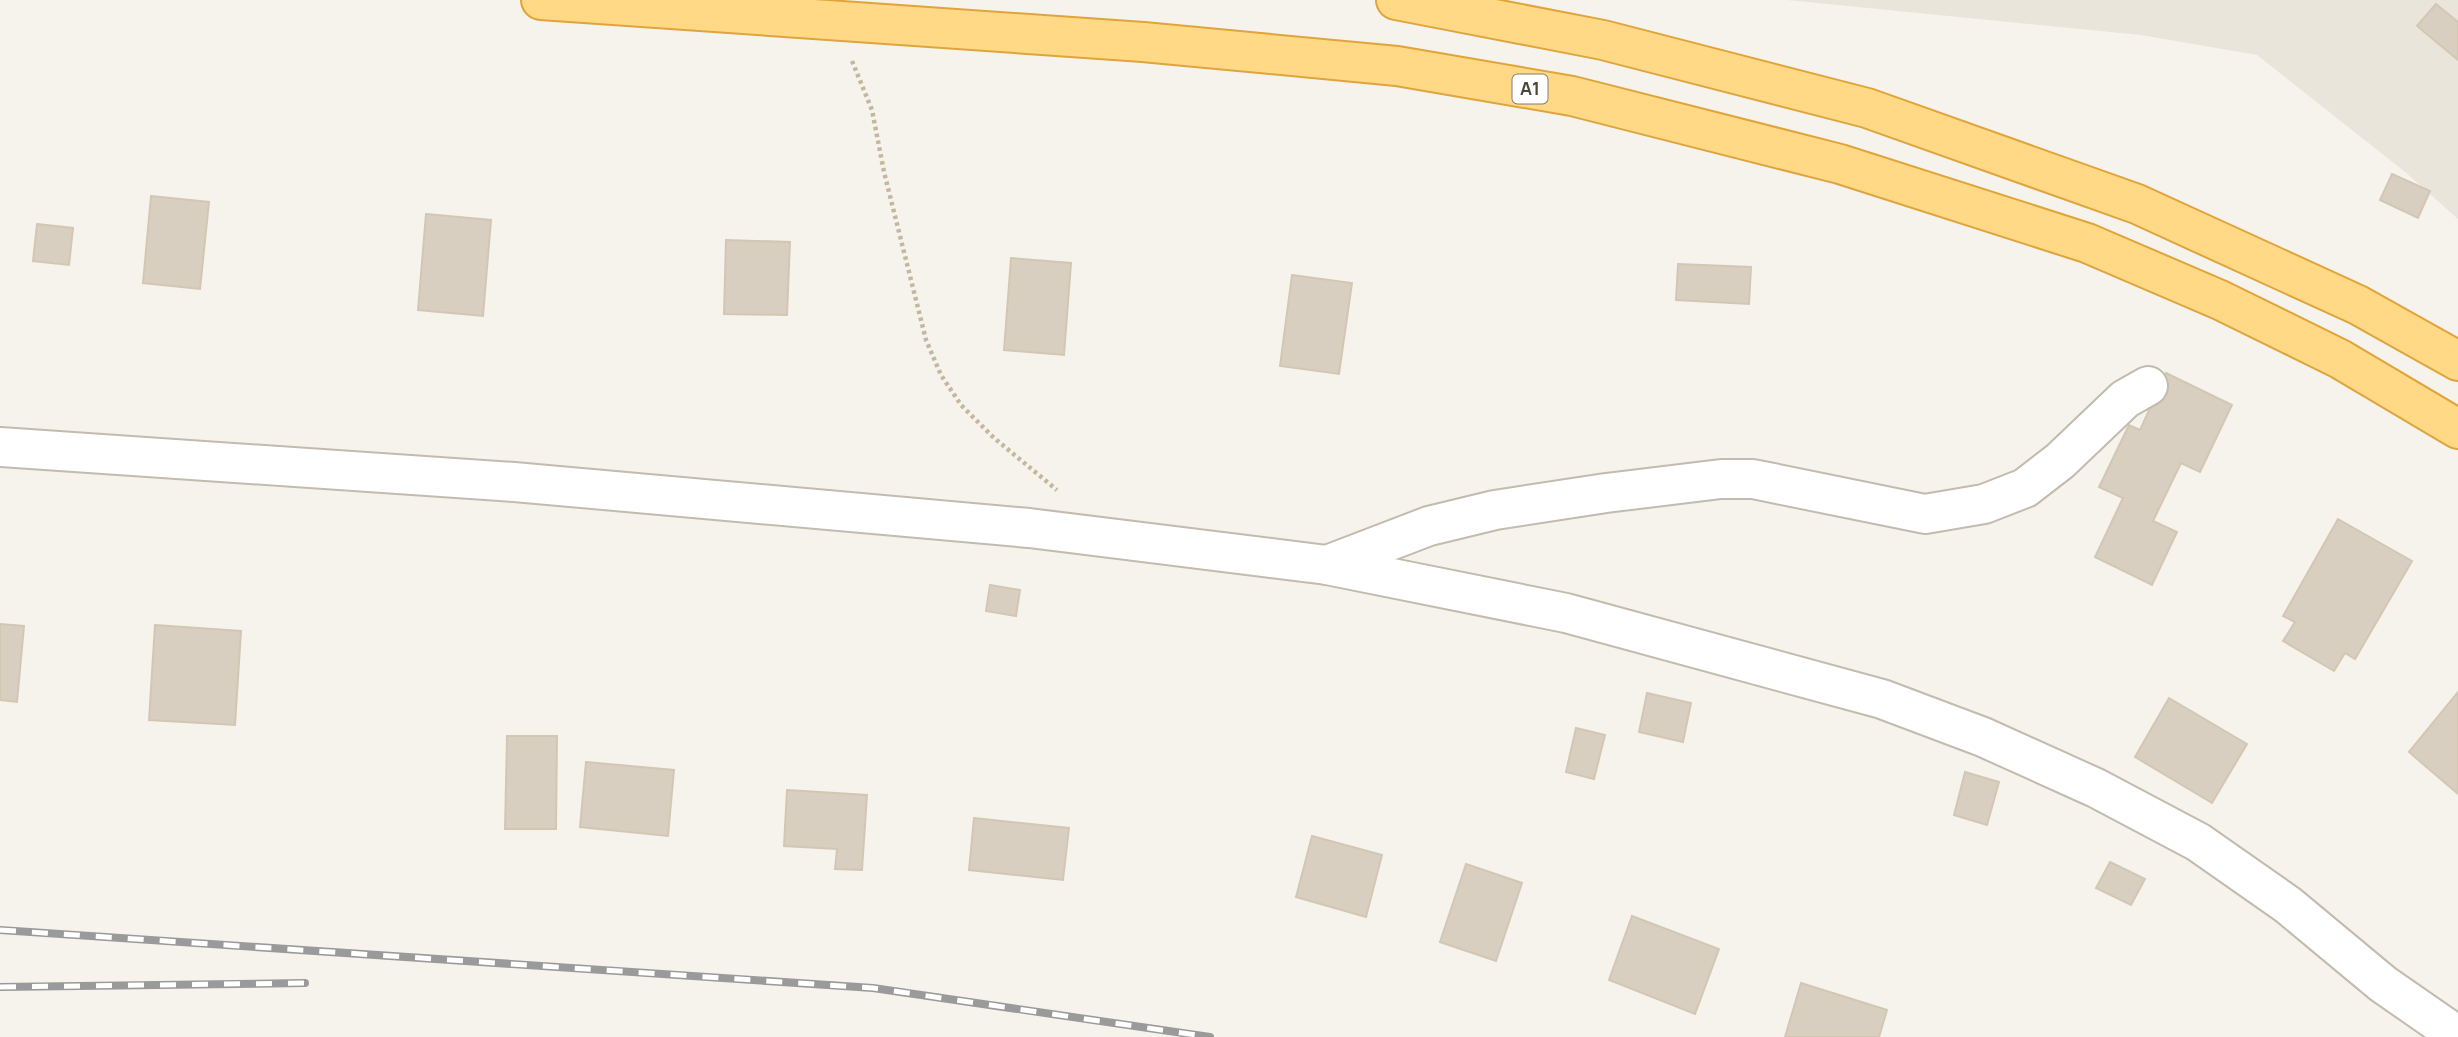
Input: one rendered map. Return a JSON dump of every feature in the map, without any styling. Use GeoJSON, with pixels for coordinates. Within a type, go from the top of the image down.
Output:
{"type":"FeatureCollection","features":[{"type":"Feature","properties":{"kind":"highway","name":"A1"},"geometry":{"type":"LineString","coordinates":[[541,0],[1143,42],[1397,66],[1586,99],[1840,164],[2087,243],[2220,300],[2340,359],[2458,429]]}},
{"type":"Feature","properties":{"kind":"highway"},"geometry":{"type":"LineString","coordinates":[[1396,0],[1603,40],[1867,108],[2137,204],[2358,305],[2458,362]]}},
{"type":"Feature","properties":{"kind":"street"},"geometry":{"type":"LineString","coordinates":[[1327,565],[1429,526],[1495,510],[1721,479],[1753,479],[1925,514],[1984,504],[2025,488],[2060,461],[2125,399],[2148,386]]}},
{"type":"Feature","properties":{"kind":"street"},"geometry":{"type":"LineString","coordinates":[[0,447],[514,482],[1028,528],[1327,565],[1566,613],[1882,699],[1983,737],[2096,788],[2198,842],[2288,905],[2383,984],[2458,1036]]}},
{"type":"Feature","properties":{"kind":"path"},"geometry":{"type":"LineString","coordinates":[[834,22],[862,81],[872,110],[884,172],[926,340],[941,375],[961,405],[986,430],[1058,491]]}},
{"type":"Feature","properties":{"kind":"shaded area"},"geometry":{"type":"Polygon","coordinates":[[[1787,0],[2458,0],[2458,219],[2404,171],[2257,55],[2141,35],[1787,0]]]}},
{"type":"Feature","properties":{"kind":"building"},"geometry":{"type":"Polygon","coordinates":[[[2436,4],[2458,22],[2458,60],[2417,26],[2436,4]]]}},
{"type":"Feature","properties":{"kind":"building"},"geometry":{"type":"Polygon","coordinates":[[[2392,174],[2430,191],[2418,218],[2380,200],[2392,174]]]}},
{"type":"Feature","properties":{"kind":"building"},"geometry":{"type":"Polygon","coordinates":[[[151,196],[209,202],[200,289],[143,283],[151,196]]]}},
{"type":"Feature","properties":{"kind":"building"},"geometry":{"type":"Polygon","coordinates":[[[426,214],[491,220],[483,316],[418,310],[426,214]]]}},
{"type":"Feature","properties":{"kind":"building"},"geometry":{"type":"Polygon","coordinates":[[[37,224],[73,228],[69,265],[33,261],[37,224]]]}},
{"type":"Feature","properties":{"kind":"building"},"geometry":{"type":"Polygon","coordinates":[[[726,240],[790,242],[787,315],[724,314],[726,240]]]}},
{"type":"Feature","properties":{"kind":"building"},"geometry":{"type":"Polygon","coordinates":[[[1011,258],[1071,263],[1064,355],[1004,350],[1011,258]]]}},
{"type":"Feature","properties":{"kind":"building"},"geometry":{"type":"Polygon","coordinates":[[[1678,264],[1751,267],[1749,304],[1676,300],[1678,264]]]}},
{"type":"Feature","properties":{"kind":"building"},"geometry":{"type":"Polygon","coordinates":[[[1292,275],[1352,283],[1339,374],[1280,366],[1292,275]]]}},
{"type":"Feature","properties":{"kind":"building"},"geometry":{"type":"Polygon","coordinates":[[[2166,373],[2232,405],[2200,472],[2181,463],[2153,521],[2177,532],[2152,585],[2095,557],[2123,498],[2099,487],[2129,425],[2140,430],[2166,373]]]}},
{"type":"Feature","properties":{"kind":"building"},"geometry":{"type":"Polygon","coordinates":[[[2338,519],[2412,561],[2355,659],[2345,653],[2334,671],[2283,641],[2295,622],[2283,616],[2338,519]]]}},
{"type":"Feature","properties":{"kind":"building"},"geometry":{"type":"Polygon","coordinates":[[[990,585],[1020,590],[1016,616],[986,611],[990,585]]]}},
{"type":"Feature","properties":{"kind":"building"},"geometry":{"type":"Polygon","coordinates":[[[0,624],[24,626],[17,702],[0,700],[0,624]]]}},
{"type":"Feature","properties":{"kind":"building"},"geometry":{"type":"Polygon","coordinates":[[[155,625],[241,631],[235,725],[149,720],[155,625]]]}},
{"type":"Feature","properties":{"kind":"building"},"geometry":{"type":"Polygon","coordinates":[[[2458,692],[2458,794],[2409,752],[2458,692]]]}},
{"type":"Feature","properties":{"kind":"building"},"geometry":{"type":"Polygon","coordinates":[[[1647,693],[1691,703],[1683,742],[1639,732],[1647,693]]]}},
{"type":"Feature","properties":{"kind":"building"},"geometry":{"type":"Polygon","coordinates":[[[2169,698],[2247,744],[2212,803],[2135,757],[2169,698]]]}},
{"type":"Feature","properties":{"kind":"building"},"geometry":{"type":"Polygon","coordinates":[[[1576,728],[1605,735],[1594,779],[1566,772],[1576,728]]]}},
{"type":"Feature","properties":{"kind":"building"},"geometry":{"type":"Polygon","coordinates":[[[507,736],[557,736],[556,829],[505,829],[507,736]]]}},
{"type":"Feature","properties":{"kind":"building"},"geometry":{"type":"Polygon","coordinates":[[[586,762],[674,770],[668,836],[580,827],[586,762]]]}},
{"type":"Feature","properties":{"kind":"building"},"geometry":{"type":"Polygon","coordinates":[[[1965,772],[1999,782],[1987,825],[1954,815],[1965,772]]]}},
{"type":"Feature","properties":{"kind":"building"},"geometry":{"type":"Polygon","coordinates":[[[787,790],[867,795],[862,870],[835,869],[837,849],[784,846],[787,790]]]}},
{"type":"Feature","properties":{"kind":"building"},"geometry":{"type":"Polygon","coordinates":[[[974,818],[1069,828],[1063,880],[969,870],[974,818]]]}},
{"type":"Feature","properties":{"kind":"building"},"geometry":{"type":"Polygon","coordinates":[[[1312,836],[1382,855],[1366,917],[1296,897],[1312,836]]]}},
{"type":"Feature","properties":{"kind":"building"},"geometry":{"type":"Polygon","coordinates":[[[2110,862],[2145,879],[2131,905],[2096,888],[2110,862]]]}},
{"type":"Feature","properties":{"kind":"building"},"geometry":{"type":"Polygon","coordinates":[[[1466,864],[1522,883],[1496,961],[1440,942],[1466,864]]]}},
{"type":"Feature","properties":{"kind":"building"},"geometry":{"type":"Polygon","coordinates":[[[1632,916],[1719,949],[1695,1014],[1609,980],[1632,916]]]}},
{"type":"Feature","properties":{"kind":"building"},"geometry":{"type":"Polygon","coordinates":[[[1801,983],[1887,1010],[1879,1037],[1785,1037],[1801,983]]]}},
{"type":"Feature","properties":{"kind":"railway"},"geometry":{"type":"LineString","coordinates":[[0,930],[873,988],[1210,1037]]}},
{"type":"Feature","properties":{"kind":"railway"},"geometry":{"type":"LineString","coordinates":[[0,987],[305,983]]}}]}
